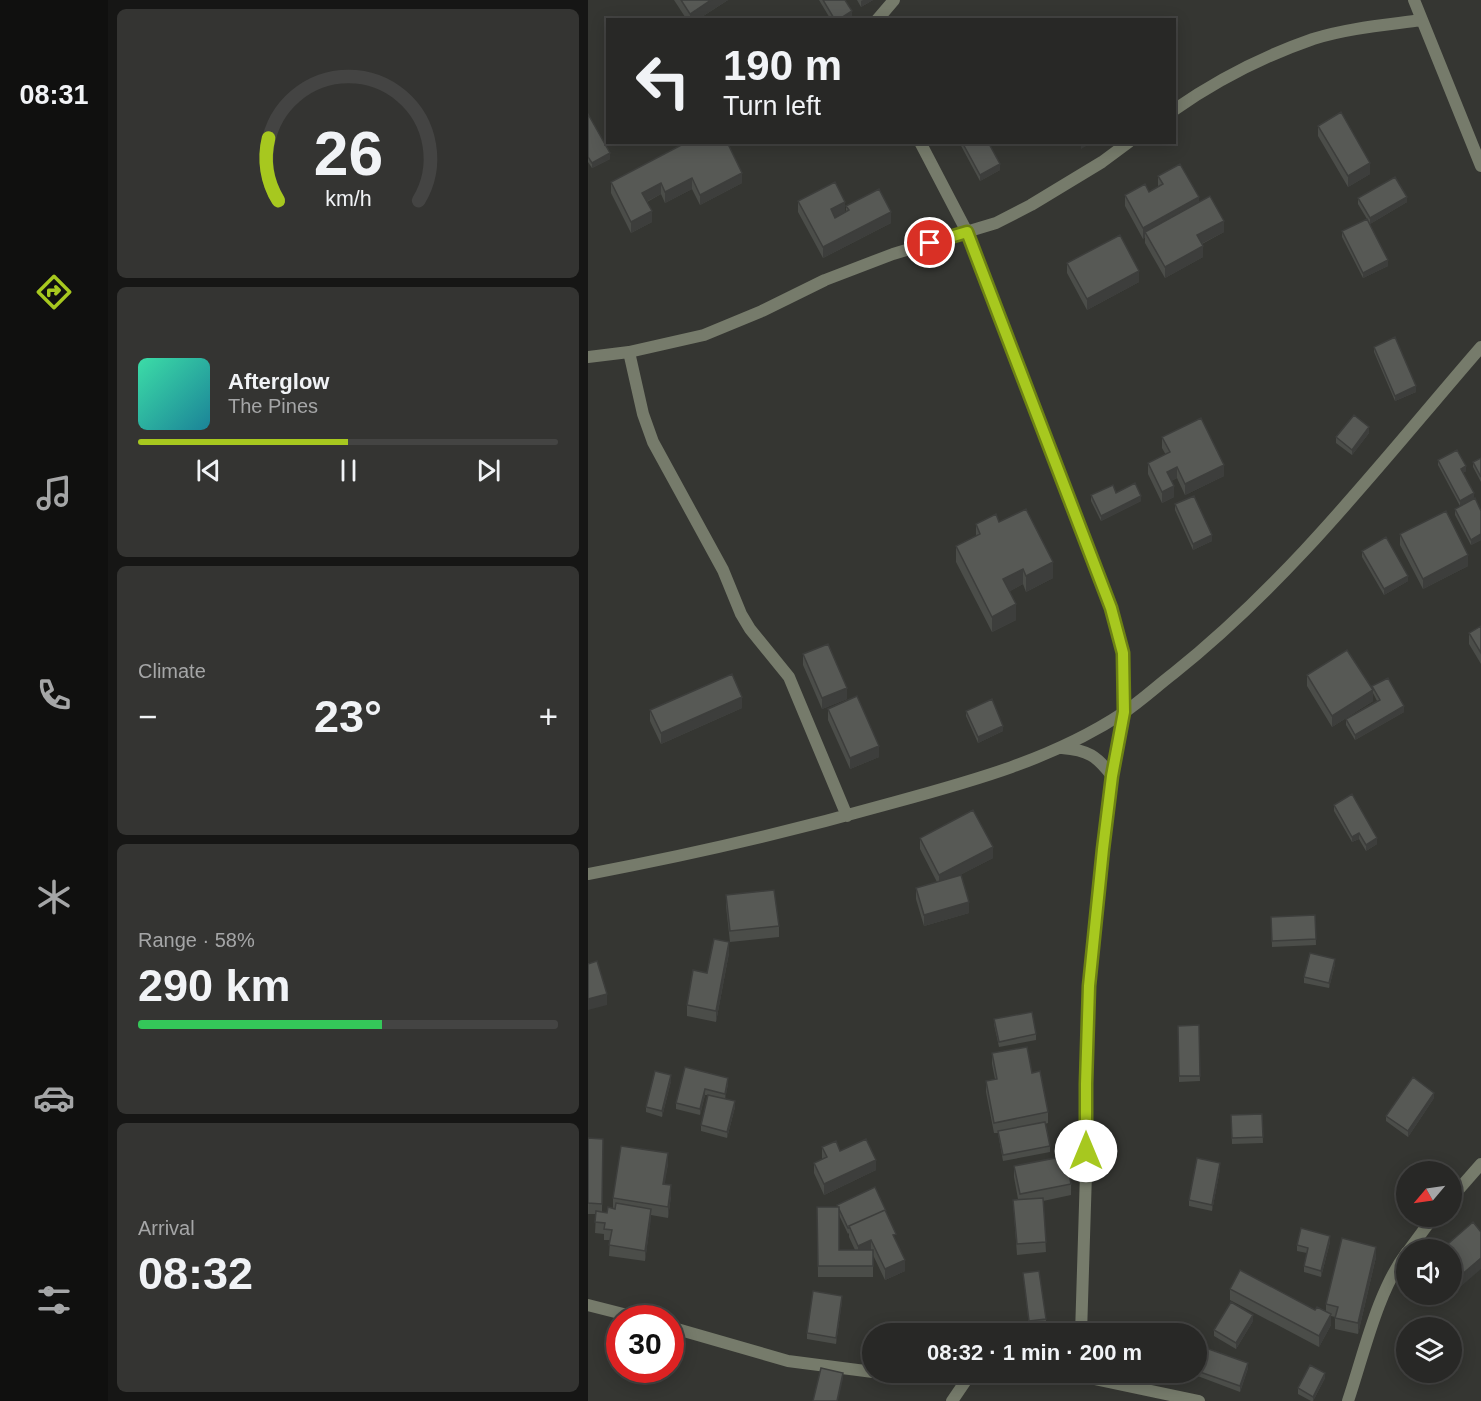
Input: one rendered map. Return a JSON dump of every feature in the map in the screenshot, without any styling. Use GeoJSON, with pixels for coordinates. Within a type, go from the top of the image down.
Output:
{"type":"FeatureCollection","features":[{"type":"Feature","properties":{"kind":"street"},"geometry":{"type":"LineString","coordinates":[[879,18],[894,0]]}},
{"type":"Feature","properties":{"kind":"street"},"geometry":{"type":"LineString","coordinates":[[1414,0],[1481,166]]}},
{"type":"Feature","properties":{"kind":"street"},"geometry":{"type":"LineString","coordinates":[[1176,109],[1222,79],[1261,59],[1315,39],[1422,20]]}},
{"type":"Feature","properties":{"kind":"street"},"geometry":{"type":"LineString","coordinates":[[921,144],[967,232],[1111,608],[1123,653],[1124,712],[1112,776],[1089,986],[1082,1323]]}},
{"type":"Feature","properties":{"kind":"street"},"geometry":{"type":"LineString","coordinates":[[588,357],[629,352],[704,335],[762,311],[825,280],[893,254],[996,223],[1031,205],[1102,162],[1126,144]]}},
{"type":"Feature","properties":{"kind":"street"},"geometry":{"type":"LineString","coordinates":[[588,874],[642,864],[847,816],[966,783],[1012,768],[1061,748],[1124,712],[1202,650],[1261,596],[1340,514],[1481,347]]}},
{"type":"Feature","properties":{"kind":"street"},"geometry":{"type":"LineString","coordinates":[[629,352],[643,414],[653,442],[723,570],[741,614],[750,629],[789,677],[847,816]]}},
{"type":"Feature","properties":{"kind":"street"},"geometry":{"type":"LineString","coordinates":[[1061,748],[1086,751],[1103,764],[1112,776]]}},
{"type":"Feature","properties":{"kind":"street"},"geometry":{"type":"LineString","coordinates":[[1462,1186],[1481,1164]]}},
{"type":"Feature","properties":{"kind":"street"},"geometry":{"type":"LineString","coordinates":[[1348,1401],[1382,1297],[1396,1268]]}},
{"type":"Feature","properties":{"kind":"street"},"geometry":{"type":"LineString","coordinates":[[588,1305],[606,1310]]}},
{"type":"Feature","properties":{"kind":"street"},"geometry":{"type":"LineString","coordinates":[[684,1331],[788,1361],[862,1371]]}},
{"type":"Feature","properties":{"kind":"street"},"geometry":{"type":"LineString","coordinates":[[952,1401],[964,1383]]}},
{"type":"Feature","properties":{"kind":"street"},"geometry":{"type":"LineString","coordinates":[[1120,1383],[1199,1401]]}},
{"type":"Feature","properties":{"kind":"building"},"geometry":{"type":"Polygon","coordinates":[[[681,0],[711,0],[690,14],[681,0]]]}},
{"type":"Feature","properties":{"kind":"building"},"geometry":{"type":"Polygon","coordinates":[[[823,0],[845,0],[852,11],[841,18],[834,18],[823,0]]]}},
{"type":"Feature","properties":{"kind":"building"},"geometry":{"type":"Polygon","coordinates":[[[1341,112],[1370,163],[1348,176],[1318,126],[1341,112]]]}},
{"type":"Feature","properties":{"kind":"building"},"geometry":{"type":"Polygon","coordinates":[[[588,114],[610,153],[592,163],[588,157],[588,114]]]}},
{"type":"Feature","properties":{"kind":"building"},"geometry":{"type":"Polygon","coordinates":[[[683,144],[728,144],[742,173],[700,195],[692,178],[665,192],[661,183],[642,193],[652,211],[631,222],[611,182],[683,144]]]}},
{"type":"Feature","properties":{"kind":"building"},"geometry":{"type":"Polygon","coordinates":[[[963,144],[989,144],[1000,164],[980,175],[963,144]]]}},
{"type":"Feature","properties":{"kind":"building"},"geometry":{"type":"Polygon","coordinates":[[[1180,164],[1199,197],[1143,228],[1125,195],[1145,184],[1149,192],[1163,184],[1158,176],[1180,164]]]}},
{"type":"Feature","properties":{"kind":"building"},"geometry":{"type":"Polygon","coordinates":[[[1395,177],[1407,197],[1370,218],[1358,198],[1395,177]]]}},
{"type":"Feature","properties":{"kind":"building"},"geometry":{"type":"Polygon","coordinates":[[[835,182],[845,202],[831,209],[835,218],[849,210],[846,206],[879,189],[891,212],[823,247],[798,201],[835,182]]]}},
{"type":"Feature","properties":{"kind":"building"},"geometry":{"type":"Polygon","coordinates":[[[1210,196],[1224,221],[1197,235],[1203,246],[1165,267],[1145,232],[1210,196]]]}},
{"type":"Feature","properties":{"kind":"building"},"geometry":{"type":"Polygon","coordinates":[[[1367,219],[1388,260],[1363,273],[1342,231],[1367,219]]]}},
{"type":"Feature","properties":{"kind":"building"},"geometry":{"type":"Polygon","coordinates":[[[1120,235],[1139,271],[1087,299],[1067,263],[1120,235]]]}},
{"type":"Feature","properties":{"kind":"building"},"geometry":{"type":"Polygon","coordinates":[[[1395,337],[1416,386],[1395,396],[1374,347],[1395,337]]]}},
{"type":"Feature","properties":{"kind":"building"},"geometry":{"type":"Polygon","coordinates":[[[1354,415],[1369,427],[1352,450],[1336,437],[1354,415]]]}},
{"type":"Feature","properties":{"kind":"building"},"geometry":{"type":"Polygon","coordinates":[[[1201,418],[1224,465],[1185,484],[1177,467],[1167,472],[1174,486],[1162,492],[1148,463],[1170,452],[1162,437],[1201,418]]]}},
{"type":"Feature","properties":{"kind":"building"},"geometry":{"type":"Polygon","coordinates":[[[1457,450],[1466,466],[1461,469],[1474,493],[1460,501],[1438,460],[1457,450]]]}},
{"type":"Feature","properties":{"kind":"building"},"geometry":{"type":"Polygon","coordinates":[[[1481,458],[1481,477],[1473,462],[1481,458]]]}},
{"type":"Feature","properties":{"kind":"building"},"geometry":{"type":"Polygon","coordinates":[[[1135,483],[1141,496],[1101,516],[1091,495],[1113,485],[1116,493],[1135,483]]]}},
{"type":"Feature","properties":{"kind":"building"},"geometry":{"type":"Polygon","coordinates":[[[1194,496],[1212,535],[1193,544],[1175,504],[1194,496]]]}},
{"type":"Feature","properties":{"kind":"building"},"geometry":{"type":"Polygon","coordinates":[[[1475,498],[1481,511],[1481,534],[1471,540],[1455,509],[1475,498]]]}},
{"type":"Feature","properties":{"kind":"building"},"geometry":{"type":"Polygon","coordinates":[[[1026,509],[1053,562],[1026,576],[1023,569],[1003,579],[1016,604],[992,617],[956,546],[980,534],[976,524],[996,514],[999,522],[1026,509]]]}},
{"type":"Feature","properties":{"kind":"building"},"geometry":{"type":"Polygon","coordinates":[[[1446,511],[1468,555],[1423,579],[1400,534],[1446,511]]]}},
{"type":"Feature","properties":{"kind":"building"},"geometry":{"type":"Polygon","coordinates":[[[1386,537],[1408,576],[1384,589],[1362,551],[1386,537]]]}},
{"type":"Feature","properties":{"kind":"building"},"geometry":{"type":"Polygon","coordinates":[[[1481,626],[1481,653],[1469,633],[1481,626]]]}},
{"type":"Feature","properties":{"kind":"building"},"geometry":{"type":"Polygon","coordinates":[[[828,644],[847,688],[822,698],[803,654],[828,644]]]}},
{"type":"Feature","properties":{"kind":"building"},"geometry":{"type":"Polygon","coordinates":[[[1347,650],[1373,690],[1332,716],[1307,675],[1347,650]]]}},
{"type":"Feature","properties":{"kind":"building"},"geometry":{"type":"Polygon","coordinates":[[[732,674],[742,697],[661,733],[650,710],[732,674]]]}},
{"type":"Feature","properties":{"kind":"building"},"geometry":{"type":"Polygon","coordinates":[[[1388,678],[1404,706],[1355,735],[1346,719],[1380,700],[1372,686],[1388,678]]]}},
{"type":"Feature","properties":{"kind":"building"},"geometry":{"type":"Polygon","coordinates":[[[857,696],[879,746],[850,758],[828,709],[857,696]]]}},
{"type":"Feature","properties":{"kind":"building"},"geometry":{"type":"Polygon","coordinates":[[[992,699],[1003,726],[978,737],[966,711],[992,699]]]}},
{"type":"Feature","properties":{"kind":"building"},"geometry":{"type":"Polygon","coordinates":[[[1352,794],[1377,838],[1366,845],[1359,833],[1352,837],[1334,805],[1352,794]]]}},
{"type":"Feature","properties":{"kind":"building"},"geometry":{"type":"Polygon","coordinates":[[[973,810],[993,847],[939,875],[920,838],[973,810]]]}},
{"type":"Feature","properties":{"kind":"building"},"geometry":{"type":"Polygon","coordinates":[[[961,875],[969,902],[924,915],[916,888],[961,875]]]}},
{"type":"Feature","properties":{"kind":"building"},"geometry":{"type":"Polygon","coordinates":[[[774,890],[779,926],[730,931],[726,895],[774,890]]]}},
{"type":"Feature","properties":{"kind":"building"},"geometry":{"type":"Polygon","coordinates":[[[1315,915],[1316,939],[1272,941],[1271,917],[1315,915]]]}},
{"type":"Feature","properties":{"kind":"building"},"geometry":{"type":"Polygon","coordinates":[[[714,939],[729,942],[716,1011],[687,1005],[693,970],[707,973],[714,939]]]}},
{"type":"Feature","properties":{"kind":"building"},"geometry":{"type":"Polygon","coordinates":[[[1310,953],[1335,959],[1329,983],[1304,977],[1310,953]]]}},
{"type":"Feature","properties":{"kind":"building"},"geometry":{"type":"Polygon","coordinates":[[[597,961],[607,994],[588,999],[588,964],[597,961]]]}},
{"type":"Feature","properties":{"kind":"building"},"geometry":{"type":"Polygon","coordinates":[[[1032,1012],[1036,1034],[999,1042],[994,1019],[1032,1012]]]}},
{"type":"Feature","properties":{"kind":"building"},"geometry":{"type":"Polygon","coordinates":[[[1199,1025],[1200,1076],[1179,1076],[1178,1026],[1199,1025]]]}},
{"type":"Feature","properties":{"kind":"building"},"geometry":{"type":"Polygon","coordinates":[[[1027,1047],[1032,1073],[1040,1071],[1048,1112],[994,1123],[986,1081],[997,1079],[992,1053],[1027,1047]]]}},
{"type":"Feature","properties":{"kind":"building"},"geometry":{"type":"Polygon","coordinates":[[[685,1067],[728,1078],[725,1094],[705,1089],[700,1109],[676,1103],[685,1067]]]}},
{"type":"Feature","properties":{"kind":"building"},"geometry":{"type":"Polygon","coordinates":[[[655,1071],[671,1075],[662,1111],[646,1107],[655,1071]]]}},
{"type":"Feature","properties":{"kind":"building"},"geometry":{"type":"Polygon","coordinates":[[[1413,1077],[1434,1093],[1408,1131],[1386,1116],[1413,1077]]]}},
{"type":"Feature","properties":{"kind":"building"},"geometry":{"type":"Polygon","coordinates":[[[708,1095],[735,1101],[727,1132],[701,1125],[708,1095]]]}},
{"type":"Feature","properties":{"kind":"building"},"geometry":{"type":"Polygon","coordinates":[[[1262,1114],[1263,1137],[1232,1138],[1231,1115],[1262,1114]]]}},
{"type":"Feature","properties":{"kind":"building"},"geometry":{"type":"Polygon","coordinates":[[[1045,1122],[1050,1146],[1003,1155],[998,1131],[1045,1122]]]}},
{"type":"Feature","properties":{"kind":"building"},"geometry":{"type":"Polygon","coordinates":[[[588,1138],[603,1139],[602,1204],[588,1203],[588,1138]]]}},
{"type":"Feature","properties":{"kind":"building"},"geometry":{"type":"Polygon","coordinates":[[[866,1139],[876,1160],[824,1184],[814,1163],[827,1157],[822,1147],[836,1141],[840,1151],[866,1139]]]}},
{"type":"Feature","properties":{"kind":"building"},"geometry":{"type":"Polygon","coordinates":[[[621,1146],[668,1153],[663,1184],[671,1185],[668,1207],[613,1198],[621,1146]]]}},
{"type":"Feature","properties":{"kind":"building"},"geometry":{"type":"Polygon","coordinates":[[[1066,1156],[1071,1184],[1020,1194],[1014,1166],[1066,1156]]]}},
{"type":"Feature","properties":{"kind":"building"},"geometry":{"type":"Polygon","coordinates":[[[1197,1158],[1220,1163],[1212,1205],[1189,1200],[1197,1158]]]}},
{"type":"Feature","properties":{"kind":"building"},"geometry":{"type":"Polygon","coordinates":[[[875,1187],[886,1211],[848,1228],[837,1205],[875,1187]]]}},
{"type":"Feature","properties":{"kind":"building"},"geometry":{"type":"Polygon","coordinates":[[[1043,1198],[1046,1242],[1017,1244],[1013,1200],[1043,1198]]]}},
{"type":"Feature","properties":{"kind":"building"},"geometry":{"type":"Polygon","coordinates":[[[616,1203],[651,1209],[645,1251],[609,1245],[612,1230],[604,1229],[605,1223],[595,1222],[596,1211],[607,1213],[608,1207],[615,1209],[616,1203]]]}},
{"type":"Feature","properties":{"kind":"building"},"geometry":{"type":"Polygon","coordinates":[[[817,1207],[839,1207],[839,1250],[873,1250],[873,1266],[818,1266],[817,1207]]]}},
{"type":"Feature","properties":{"kind":"building"},"geometry":{"type":"Polygon","coordinates":[[[885,1210],[896,1234],[893,1235],[905,1260],[885,1269],[871,1240],[858,1246],[849,1226],[885,1210]]]}},
{"type":"Feature","properties":{"kind":"building"},"geometry":{"type":"Polygon","coordinates":[[[1473,1222],[1481,1232],[1481,1258],[1462,1274],[1462,1239],[1454,1239],[1473,1222]]]}},
{"type":"Feature","properties":{"kind":"building"},"geometry":{"type":"Polygon","coordinates":[[[1301,1228],[1330,1236],[1321,1271],[1304,1266],[1308,1248],[1297,1245],[1301,1228]]]}},
{"type":"Feature","properties":{"kind":"building"},"geometry":{"type":"Polygon","coordinates":[[[1342,1238],[1376,1247],[1358,1323],[1335,1318],[1338,1307],[1326,1304],[1342,1238]]]}},
{"type":"Feature","properties":{"kind":"building"},"geometry":{"type":"Polygon","coordinates":[[[1240,1270],[1315,1310],[1317,1307],[1331,1314],[1319,1336],[1230,1289],[1240,1270]]]}},
{"type":"Feature","properties":{"kind":"building"},"geometry":{"type":"Polygon","coordinates":[[[1039,1271],[1046,1319],[1029,1321],[1023,1273],[1039,1271]]]}},
{"type":"Feature","properties":{"kind":"building"},"geometry":{"type":"Polygon","coordinates":[[[813,1291],[842,1296],[836,1338],[807,1333],[813,1291]]]}},
{"type":"Feature","properties":{"kind":"building"},"geometry":{"type":"Polygon","coordinates":[[[1231,1302],[1253,1315],[1236,1343],[1214,1330],[1231,1302]]]}},
{"type":"Feature","properties":{"kind":"building"},"geometry":{"type":"Polygon","coordinates":[[[1207,1348],[1248,1363],[1240,1386],[1207,1374],[1207,1348]]]}},
{"type":"Feature","properties":{"kind":"building"},"geometry":{"type":"Polygon","coordinates":[[[1310,1365],[1325,1373],[1313,1397],[1298,1388],[1310,1365]]]}},
{"type":"Feature","properties":{"kind":"building"},"geometry":{"type":"Polygon","coordinates":[[[821,1368],[843,1373],[837,1401],[813,1401],[821,1368]]]}},
{"type":"Feature","properties":{"kind":"route"},"geometry":{"type":"LineString","coordinates":[[930,243],[967,232],[1050,454],[1111,608],[1123,653],[1124,712],[1112,776],[1089,986],[1086,1151]]}}]}
